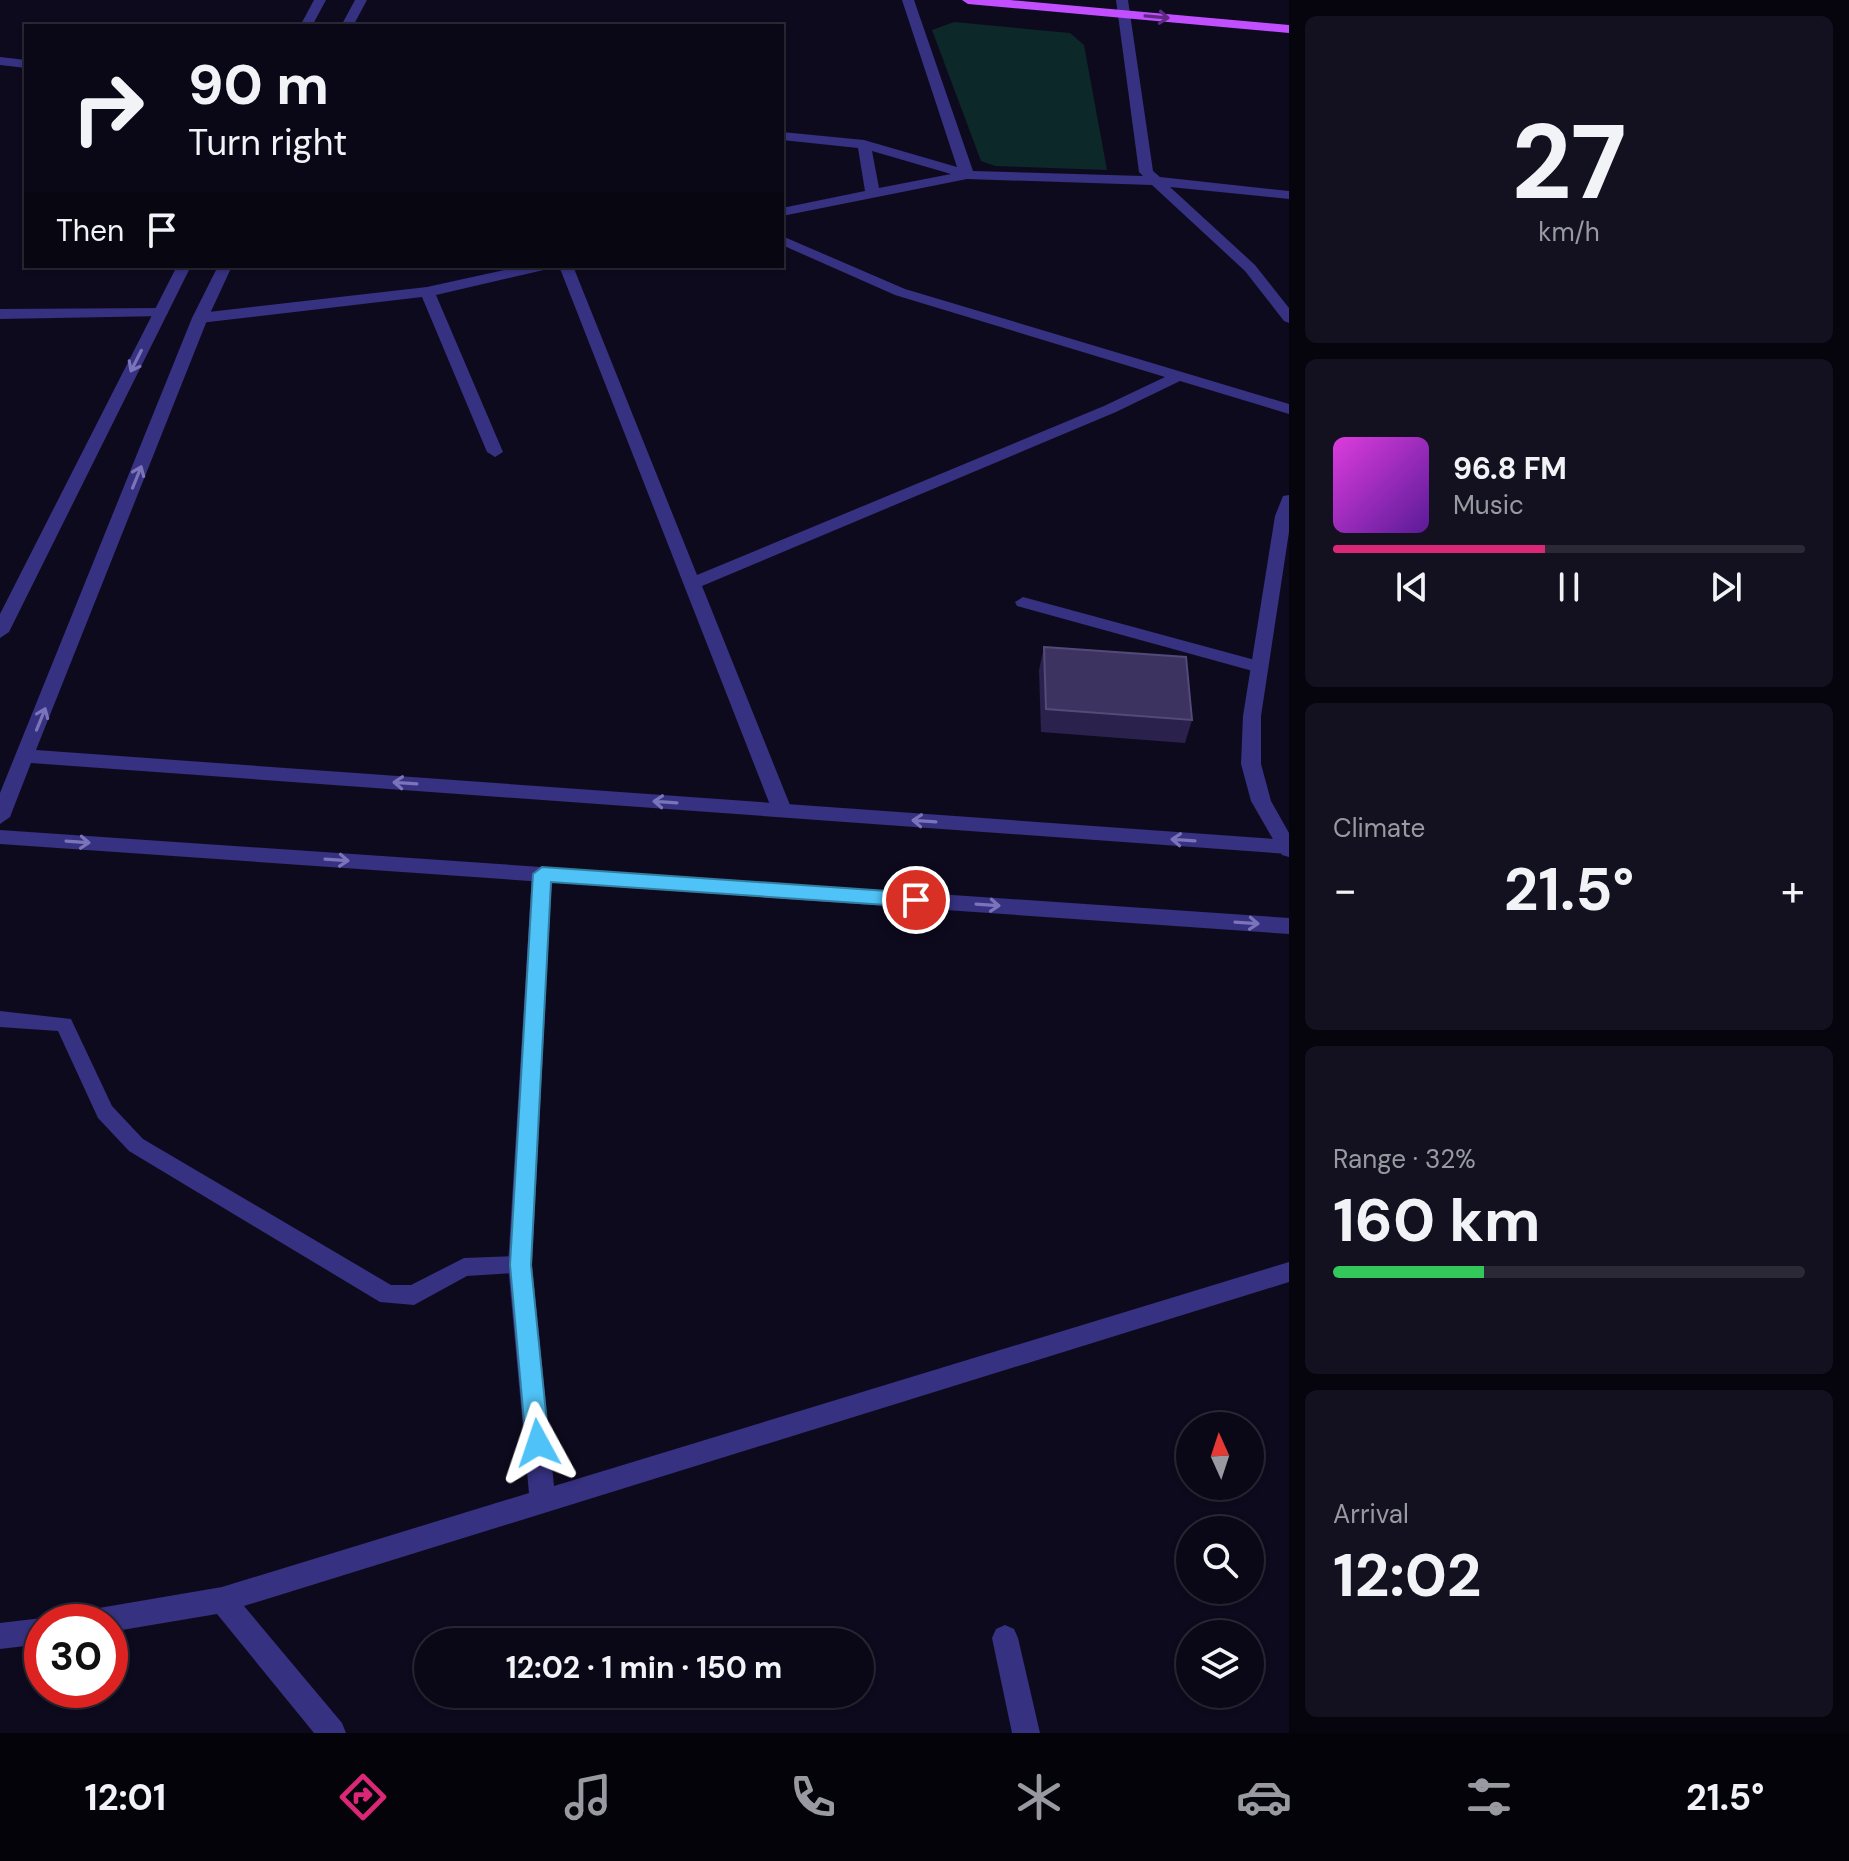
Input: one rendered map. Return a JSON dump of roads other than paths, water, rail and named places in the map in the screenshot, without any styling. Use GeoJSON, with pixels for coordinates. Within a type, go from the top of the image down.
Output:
{"type":"FeatureCollection","features":[{"type":"Feature","properties":{"kind":"main road"},"geometry":{"type":"LineString","coordinates":[[968,0],[1122,7],[1289,29]]}},
{"type":"Feature","properties":{"kind":"street"},"geometry":{"type":"LineString","coordinates":[[307,24],[320,0]]}},
{"type":"Feature","properties":{"kind":"street"},"geometry":{"type":"LineString","coordinates":[[348,24],[361,0]]}},
{"type":"Feature","properties":{"kind":"street"},"geometry":{"type":"LineString","coordinates":[[908,0],[967,175]]}},
{"type":"Feature","properties":{"kind":"street"},"geometry":{"type":"LineString","coordinates":[[1122,7],[1146,172],[1173,193],[1250,268],[1289,318]]}},
{"type":"Feature","properties":{"kind":"street"},"geometry":{"type":"LineString","coordinates":[[0,61],[24,64]]}},
{"type":"Feature","properties":{"kind":"street"},"geometry":{"type":"LineString","coordinates":[[784,136],[864,144],[967,175]]}},
{"type":"Feature","properties":{"kind":"street"},"geometry":{"type":"LineString","coordinates":[[864,144],[873,194]]}},
{"type":"Feature","properties":{"kind":"street"},"geometry":{"type":"LineString","coordinates":[[784,212],[967,175],[1154,181],[1289,195]]}},
{"type":"Feature","properties":{"kind":"street"},"geometry":{"type":"LineString","coordinates":[[784,241],[900,292],[1289,409]]}},
{"type":"Feature","properties":{"kind":"street"},"geometry":{"type":"LineString","coordinates":[[0,632],[183,268]]}},
{"type":"Feature","properties":{"kind":"street"},"geometry":{"type":"LineString","coordinates":[[0,817],[200,318],[224,268]]}},
{"type":"Feature","properties":{"kind":"street"},"geometry":{"type":"LineString","coordinates":[[200,318],[427,292],[534,268]]}},
{"type":"Feature","properties":{"kind":"street"},"geometry":{"type":"LineString","coordinates":[[567,268],[782,810]]}},
{"type":"Feature","properties":{"kind":"street"},"geometry":{"type":"LineString","coordinates":[[427,292],[495,452]]}},
{"type":"Feature","properties":{"kind":"street"},"geometry":{"type":"LineString","coordinates":[[0,314],[160,313]]}},
{"type":"Feature","properties":{"kind":"street"},"geometry":{"type":"LineString","coordinates":[[691,584],[1082,421],[1179,376]]}},
{"type":"Feature","properties":{"kind":"street"},"geometry":{"type":"LineString","coordinates":[[1289,500],[1283,516],[1252,716],[1251,764],[1261,801],[1289,848]]}},
{"type":"Feature","properties":{"kind":"street"},"geometry":{"type":"LineString","coordinates":[[26,756],[1289,848]]}},
{"type":"Feature","properties":{"kind":"street"},"geometry":{"type":"LineString","coordinates":[[0,837],[1289,926]]}},
{"type":"Feature","properties":{"kind":"street"},"geometry":{"type":"LineString","coordinates":[[542,874],[520,1265],[543,1502]]}},
{"type":"Feature","properties":{"kind":"street"},"geometry":{"type":"LineString","coordinates":[[128,1616],[222,1600],[1289,1272]]}},
{"type":"Feature","properties":{"kind":"street"},"geometry":{"type":"LineString","coordinates":[[222,1600],[332,1733]]}},
{"type":"Feature","properties":{"kind":"street"},"geometry":{"type":"LineString","coordinates":[[1005,1638],[1026,1733]]}},
{"type":"Feature","properties":{"kind":"lane"},"geometry":{"type":"LineString","coordinates":[[1023,602],[1260,667]]}},
{"type":"Feature","properties":{"kind":"lane"},"geometry":{"type":"LineString","coordinates":[[0,1019],[64,1024],[105,1112],[136,1145],[388,1295],[414,1295],[464,1267],[520,1265]]}}]}
